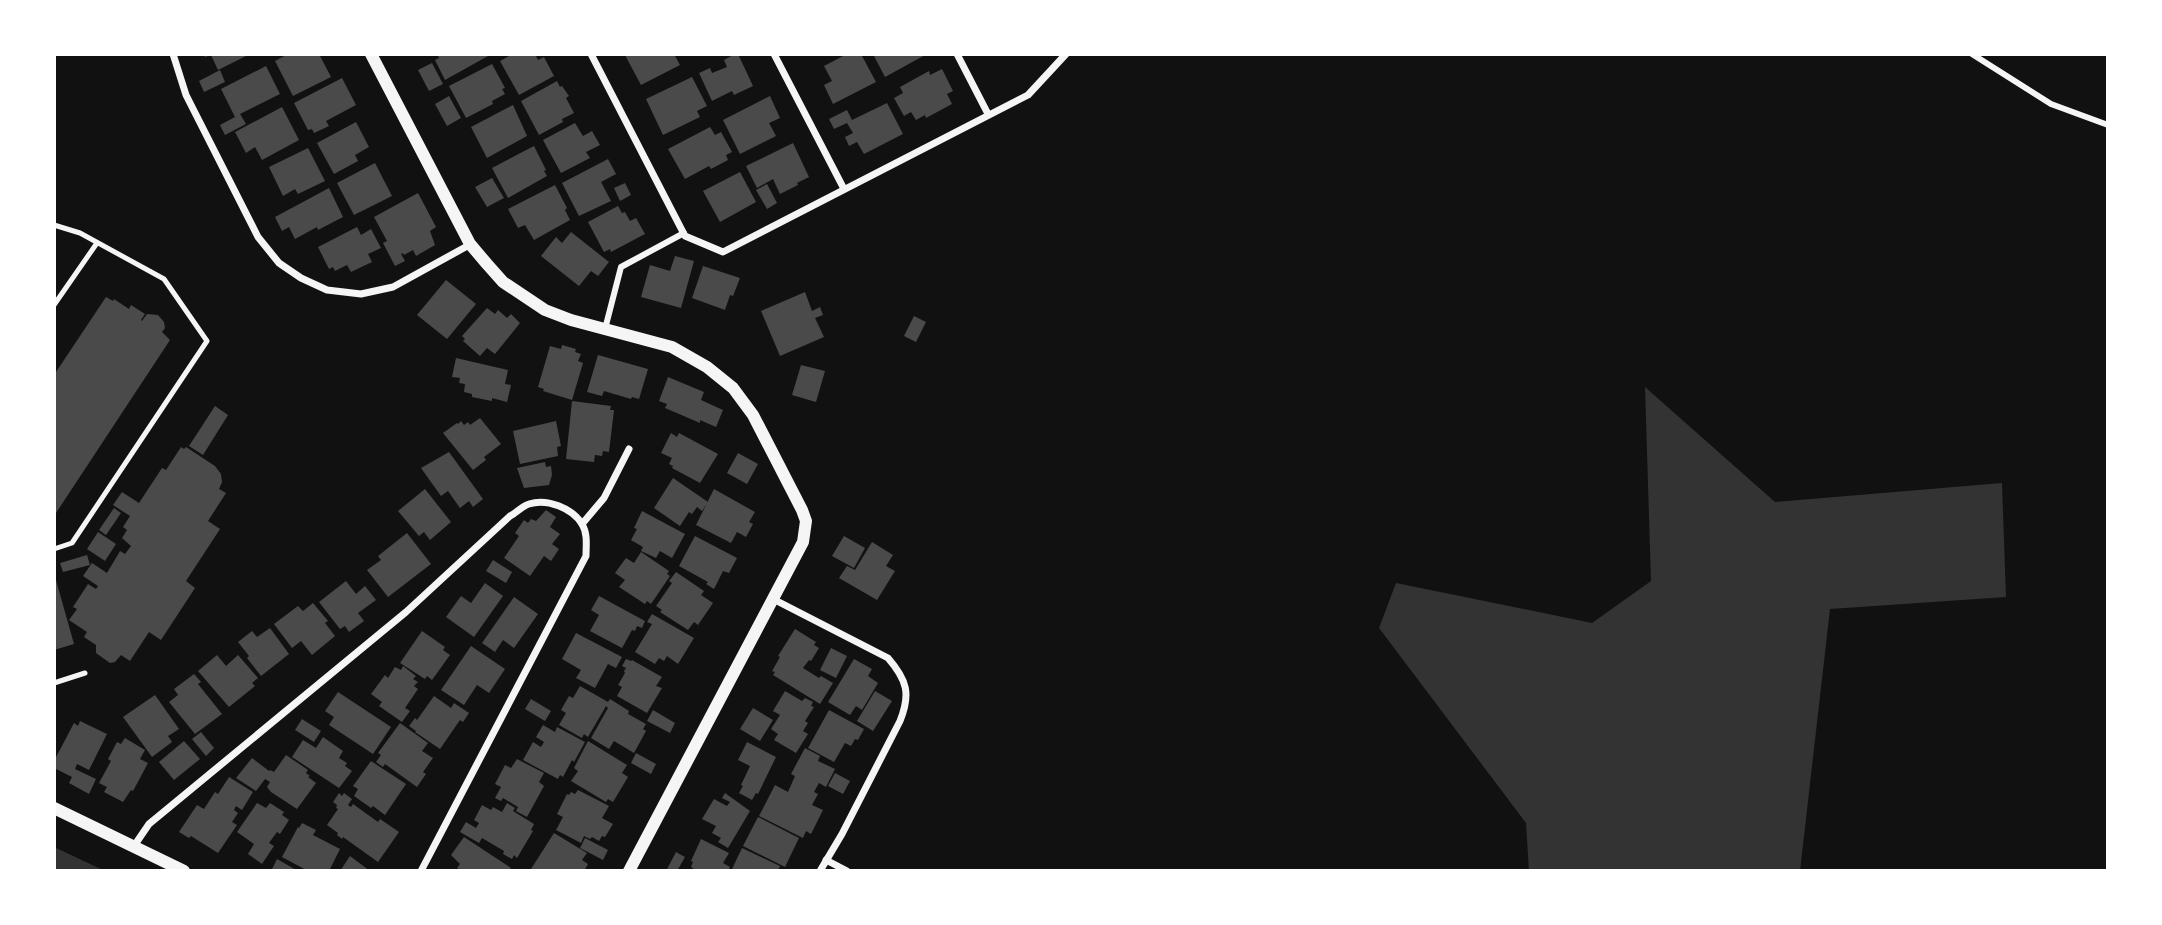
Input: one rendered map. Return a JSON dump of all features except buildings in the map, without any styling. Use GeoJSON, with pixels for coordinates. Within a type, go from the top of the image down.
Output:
{"type":"FeatureCollection","features":[{"type":"Feature","properties":{"kind":"street"},"geometry":{"type":"LineString","coordinates":[[173,54],[186,95],[258,237],[279,263],[301,278],[327,290],[361,294],[393,287],[471,244]]}},
{"type":"Feature","properties":{"kind":"street"},"geometry":{"type":"LineString","coordinates":[[372,54],[471,244],[503,282],[545,310],[571,320],[672,347],[707,367],[733,388],[753,415],[806,521],[803,542],[629,871]]}},
{"type":"Feature","properties":{"kind":"street"},"geometry":{"type":"LineString","coordinates":[[591,54],[685,236],[723,252],[1028,95],[1066,54]]}},
{"type":"Feature","properties":{"kind":"street"},"geometry":{"type":"LineString","coordinates":[[774,54],[844,189]]}},
{"type":"Feature","properties":{"kind":"street"},"geometry":{"type":"LineString","coordinates":[[957,54],[988,114]]}},
{"type":"Feature","properties":{"kind":"street"},"geometry":{"type":"LineString","coordinates":[[1972,54],[2051,104],[2108,125]]}},
{"type":"Feature","properties":{"kind":"street"},"geometry":{"type":"LineString","coordinates":[[605,329],[621,267],[684,233]]}},
{"type":"Feature","properties":{"kind":"street"},"geometry":{"type":"LineString","coordinates":[[582,524],[604,498],[629,449]]}},
{"type":"Feature","properties":{"kind":"street"},"geometry":{"type":"LineString","coordinates":[[134,846],[149,824],[407,612],[510,516],[528,504],[547,502],[565,508],[582,524],[587,539],[586,556],[421,871]]}},
{"type":"Feature","properties":{"kind":"street"},"geometry":{"type":"LineString","coordinates":[[774,599],[888,658],[901,673],[906,689],[906,705],[900,721],[820,871]]}},
{"type":"Feature","properties":{"kind":"street"},"geometry":{"type":"LineString","coordinates":[[54,808],[184,871]]}},
{"type":"Feature","properties":{"kind":"street"},"geometry":{"type":"LineString","coordinates":[[826,860],[847,871]]}},
{"type":"Feature","properties":{"kind":"lane"},"geometry":{"type":"LineString","coordinates":[[54,225],[80,233],[164,279],[207,341],[72,543],[54,549]]}},
{"type":"Feature","properties":{"kind":"lane"},"geometry":{"type":"LineString","coordinates":[[54,305],[97,243]]}},
{"type":"Feature","properties":{"kind":"lane"},"geometry":{"type":"LineString","coordinates":[[54,683],[85,673]]}},
{"type":"Feature","properties":{"kind":"shaded area"},"geometry":{"type":"Polygon","coordinates":[[[1645,387],[1775,502],[2002,483],[2006,597],[1830,609],[1800,871],[1529,871],[1526,823],[1379,628],[1396,583],[1592,623],[1651,581],[1645,387]]]}},
{"type":"Feature","properties":{"kind":"shaded area"},"geometry":{"type":"Polygon","coordinates":[[[54,847],[105,871],[54,871],[54,847]]]}}]}
